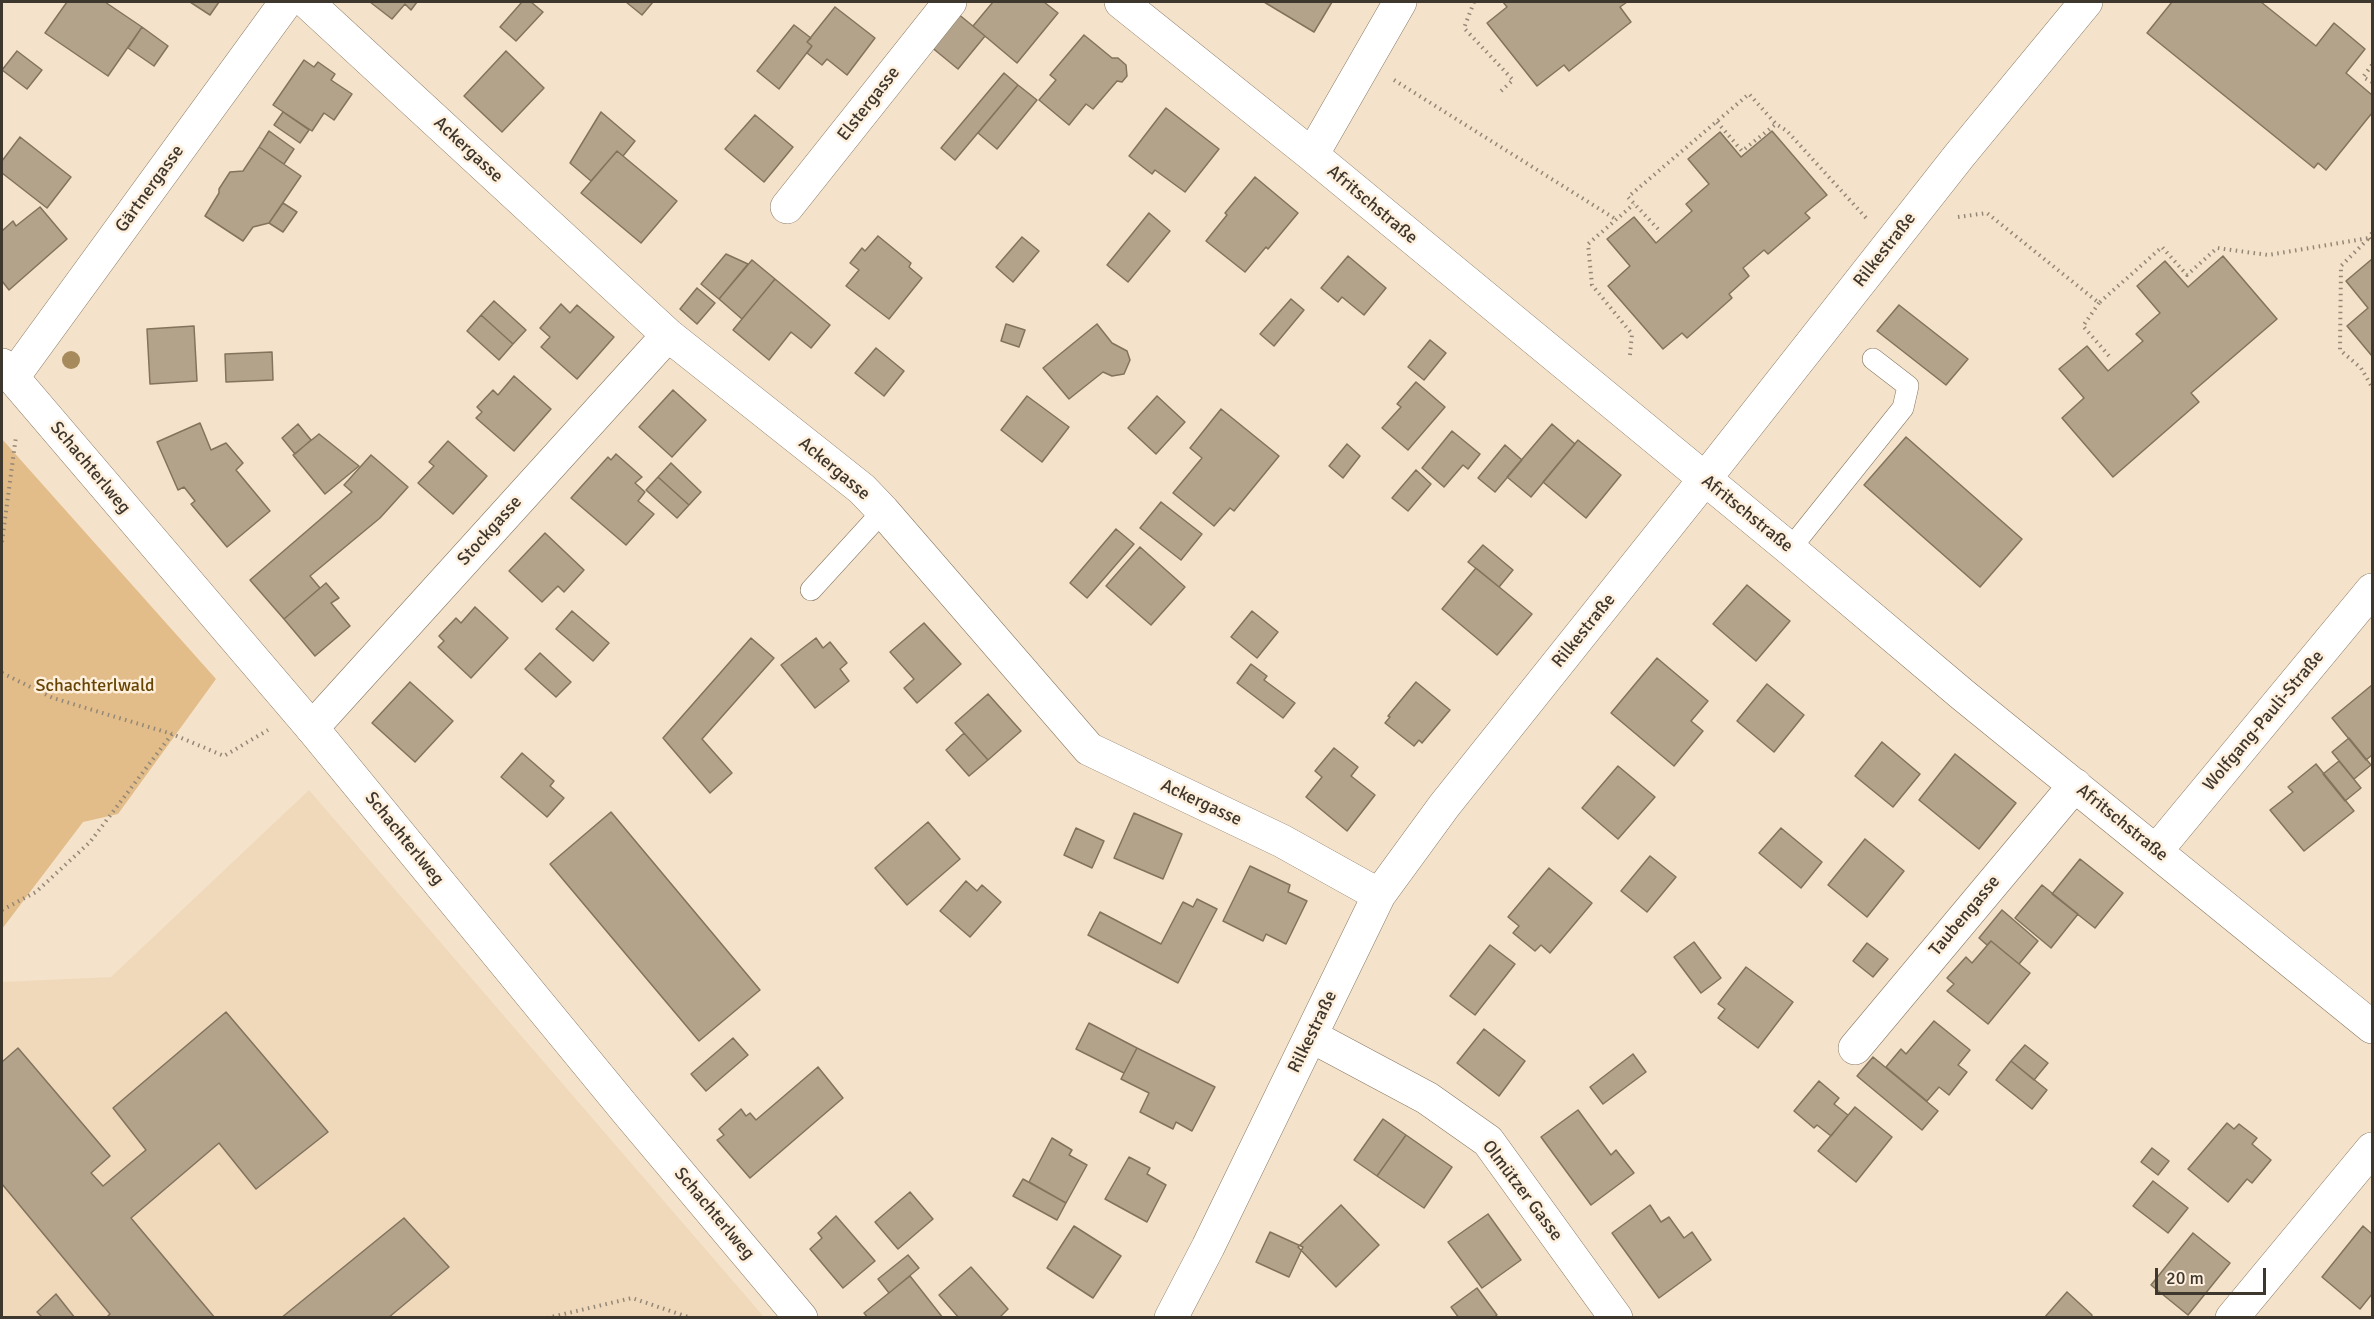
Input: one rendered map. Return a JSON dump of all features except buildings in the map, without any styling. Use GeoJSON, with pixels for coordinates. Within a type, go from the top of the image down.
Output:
{"type":"FeatureCollection","features":[{"type":"Feature","properties":{"kind":"street","name":"Gärtnergasse"},"geometry":{"type":"LineString","coordinates":[[12,377],[286,2]]}},
{"type":"Feature","properties":{"kind":"street","name":"Ackergasse"},"geometry":{"type":"LineString","coordinates":[[308,2],[668,335],[862,489],[883,510],[1089,749],[1282,841],[1379,895]]}},
{"type":"Feature","properties":{"kind":"street","name":"Elstergasse"},"geometry":{"type":"LineString","coordinates":[[788,207],[950,2]]}},
{"type":"Feature","properties":{"kind":"street","name":"Afritschstraße"},"geometry":{"type":"LineString","coordinates":[[1121,2],[1312,155],[1790,549],[1963,695],[2373,1027]]}},
{"type":"Feature","properties":{"kind":"street"},"geometry":{"type":"LineString","coordinates":[[1312,155],[1400,2]]}},
{"type":"Feature","properties":{"kind":"street","name":"Rilkestraße"},"geometry":{"type":"LineString","coordinates":[[1171,1317],[1213,1237],[1379,895],[1444,806],[1899,232],[2086,2]]}},
{"type":"Feature","properties":{"kind":"street","name":"Stockgasse"},"geometry":{"type":"LineString","coordinates":[[305,719],[668,335]]}},
{"type":"Feature","properties":{"kind":"street","name":"Schachterlweg"},"geometry":{"type":"LineString","coordinates":[[12,377],[305,719],[626,1110],[801,1317]]}},
{"type":"Feature","properties":{"kind":"street","name":"Wolfgang-Pauli-Straße"},"geometry":{"type":"LineString","coordinates":[[2156,851],[2373,590]]}},
{"type":"Feature","properties":{"kind":"street","name":"Taubengasse"},"geometry":{"type":"LineString","coordinates":[[1855,1048],[2075,785]]}},
{"type":"Feature","properties":{"kind":"street","name":"Olmützer Gasse"},"geometry":{"type":"LineString","coordinates":[[1311,1036],[1427,1098],[1488,1141],[1616,1317]]}},
{"type":"Feature","properties":{"kind":"street"},"geometry":{"type":"LineString","coordinates":[[2232,1317],[2373,1149]]}},
{"type":"Feature","properties":{"kind":"lane"},"geometry":{"type":"LineString","coordinates":[[1790,549],[1903,408],[1908,386],[1873,358]]}},
{"type":"Feature","properties":{"kind":"lane"},"geometry":{"type":"LineString","coordinates":[[811,590],[883,510]]}},
{"type":"Feature","properties":{"kind":"path"},"geometry":{"type":"LineString","coordinates":[[1474,2],[1464,28],[1513,80],[1501,91]]}},
{"type":"Feature","properties":{"kind":"path"},"geometry":{"type":"LineString","coordinates":[[1366,61],[1425,102],[1617,220]]}},
{"type":"Feature","properties":{"kind":"path"},"geometry":{"type":"LineString","coordinates":[[2372,83],[2363,77],[2373,65]]}},
{"type":"Feature","properties":{"kind":"path"},"geometry":{"type":"LineString","coordinates":[[1658,229],[1628,197],[1749,94],[1776,124],[1787,131],[1874,227],[1899,232],[1987,213],[2099,303]]}},
{"type":"Feature","properties":{"kind":"path"},"geometry":{"type":"LineString","coordinates":[[1717,122],[1742,151],[1776,124]]}},
{"type":"Feature","properties":{"kind":"path"},"geometry":{"type":"LineString","coordinates":[[1630,355],[1632,334],[1592,285],[1588,244],[1634,204]]}},
{"type":"Feature","properties":{"kind":"path"},"geometry":{"type":"LineString","coordinates":[[2373,233],[2371,240],[2341,266],[2340,350],[2361,368],[2373,387]]}},
{"type":"Feature","properties":{"kind":"path"},"geometry":{"type":"LineString","coordinates":[[2109,356],[2083,326],[2099,303],[2162,247],[2187,275],[2217,248],[2268,255],[2371,240]]}},
{"type":"Feature","properties":{"kind":"path"},"geometry":{"type":"LineString","coordinates":[[2,542],[12,377]]}},
{"type":"Feature","properties":{"kind":"path"},"geometry":{"type":"LineString","coordinates":[[2,673],[53,698],[172,734],[224,756],[305,719]]}},
{"type":"Feature","properties":{"kind":"path"},"geometry":{"type":"LineString","coordinates":[[2,910],[36,892],[90,842],[172,734]]}},
{"type":"Feature","properties":{"kind":"path"},"geometry":{"type":"LineString","coordinates":[[547,1317],[632,1298],[691,1317]]}},
{"type":"Feature","properties":{"kind":"shaded area"},"geometry":{"type":"Polygon","coordinates":[[[309,790],[764,1317],[2,1318],[2,982],[111,977],[309,790]]]}},
{"type":"Feature","properties":{"kind":"green space","name":"Schachterlwald"},"geometry":{"type":"Polygon","coordinates":[[[2,439],[216,679],[118,814],[83,822],[2,929],[2,439]]]}}]}
